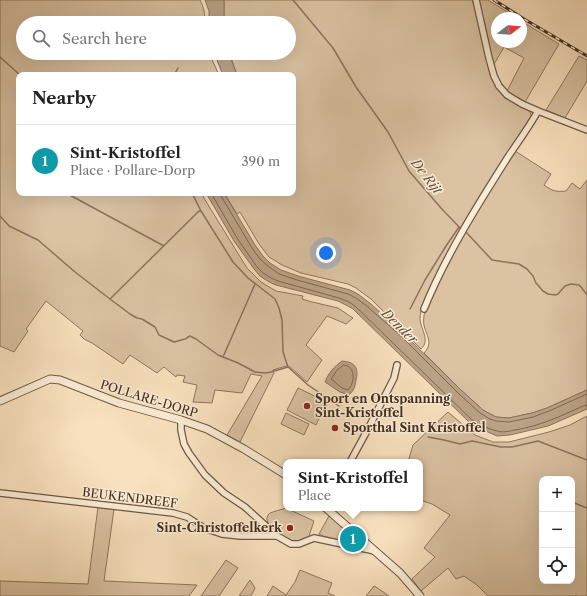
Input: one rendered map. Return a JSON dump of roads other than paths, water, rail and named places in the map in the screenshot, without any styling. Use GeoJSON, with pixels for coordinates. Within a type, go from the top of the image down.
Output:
{"type":"FeatureCollection","features":[{"type":"Feature","properties":{"kind":"street"},"geometry":{"type":"LineString","coordinates":[[476,0],[489,58],[494,76],[499,86],[507,95],[522,104],[587,130]]}},
{"type":"Feature","properties":{"kind":"street"},"geometry":{"type":"LineString","coordinates":[[424,309],[460,234],[538,111]]}},
{"type":"Feature","properties":{"kind":"street"},"geometry":{"type":"LineString","coordinates":[[352,459],[394,378],[397,365]]}},
{"type":"Feature","properties":{"kind":"street","name":"POLLARE-DORP"},"geometry":{"type":"LineString","coordinates":[[0,401],[50,379],[60,380],[119,403],[181,420],[207,429],[257,456],[283,473]]}},
{"type":"Feature","properties":{"kind":"street"},"geometry":{"type":"LineString","coordinates":[[181,420],[180,430],[184,444],[205,475],[224,493],[245,508],[276,536],[291,544],[299,544],[314,538],[377,552]]}},
{"type":"Feature","properties":{"kind":"street","name":"BEUKENDREEF"},"geometry":{"type":"LineString","coordinates":[[0,493],[173,513],[187,517],[204,528],[222,534],[240,536],[276,536]]}},
{"type":"Feature","properties":{"kind":"street"},"geometry":{"type":"LineString","coordinates":[[330,511],[400,573],[420,596]]}},
{"type":"Feature","properties":{"kind":"water"},"geometry":{"type":"Polygon","coordinates":[[[205,0],[224,0],[224,16],[209,16],[209,11],[205,0]]]}},
{"type":"Feature","properties":{"kind":"water"},"geometry":{"type":"Polygon","coordinates":[[[217,60],[232,60],[236,72],[222,72],[217,60]]]}},
{"type":"Feature","properties":{"kind":"water"},"geometry":{"type":"Polygon","coordinates":[[[208,196],[226,196],[255,245],[270,263],[281,270],[298,276],[350,290],[371,304],[483,410],[496,417],[509,418],[547,408],[587,390],[587,409],[548,426],[510,435],[497,436],[479,428],[469,422],[353,309],[338,301],[269,282],[260,276],[254,269],[234,241],[208,196]]]}},
{"type":"Feature","properties":{"kind":"water"},"geometry":{"type":"Polygon","coordinates":[[[342,361],[353,364],[357,372],[355,387],[349,395],[340,392],[325,382],[332,370],[342,361]]]}},
{"type":"Feature","properties":{"kind":"waterway","name":"De Rijt"},"geometry":{"type":"LineString","coordinates":[[293,0],[333,48],[356,87],[388,132],[409,171],[461,229]]}},
{"type":"Feature","properties":{"kind":"waterway"},"geometry":{"type":"LineString","coordinates":[[0,57],[17,72]]}},
{"type":"Feature","properties":{"kind":"waterway"},"geometry":{"type":"LineString","coordinates":[[176,72],[178,68]]}},
{"type":"Feature","properties":{"kind":"waterway"},"geometry":{"type":"LineString","coordinates":[[72,196],[164,246]]}},
{"type":"Feature","properties":{"kind":"waterway"},"geometry":{"type":"LineString","coordinates":[[194,196],[201,211]]}},
{"type":"Feature","properties":{"kind":"waterway","name":"De Rijt"},"geometry":{"type":"LineString","coordinates":[[110,299],[199,211],[201,211],[233,262],[248,278],[275,299],[282,320],[283,352],[288,367],[308,385],[339,406]]}},
{"type":"Feature","properties":{"kind":"waterway"},"geometry":{"type":"LineString","coordinates":[[0,216],[9,226],[38,240],[75,272],[130,314],[155,327],[159,335],[174,342],[190,336],[218,355],[255,372],[265,373],[288,367]]}},
{"type":"Feature","properties":{"kind":"waterway"},"geometry":{"type":"LineString","coordinates":[[410,309],[425,280],[459,227]]}},
{"type":"Feature","properties":{"kind":"waterway","name":"De Rijt"},"geometry":{"type":"LineString","coordinates":[[465,231],[492,260],[519,264],[527,269],[533,276],[536,283],[548,294],[558,294],[565,286],[571,284],[579,285],[587,295]]}},
{"type":"Feature","properties":{"kind":"waterway"},"geometry":{"type":"LineString","coordinates":[[223,357],[255,284]]}},
{"type":"Feature","properties":{"kind":"waterway"},"geometry":{"type":"LineString","coordinates":[[428,437],[460,444],[472,441],[501,447],[512,447],[538,441],[587,460]]}},
{"type":"Feature","properties":{"kind":"waterway"},"geometry":{"type":"LineString","coordinates":[[575,503],[587,508]]}},
{"type":"Feature","properties":{"kind":"railway"},"geometry":{"type":"LineString","coordinates":[[494,0],[587,56]]}},
{"type":"Feature","properties":{"kind":"place","name":"Sport en Ontspanning Sint-Kristoffel"},"geometry":{"type":"Point","coordinates":[307,406]}},
{"type":"Feature","properties":{"kind":"place","name":"Sporthal Sint Kristoffel"},"geometry":{"type":"Point","coordinates":[335,428]}},
{"type":"Feature","properties":{"kind":"place","name":"Sint-Christoffelkerk"},"geometry":{"type":"Point","coordinates":[290,528]}},
{"type":"Feature","properties":{"kind":"place","name":"Sint-Kristoffel"},"geometry":{"type":"Point","coordinates":[353,539]}},
{"type":"Feature","properties":{"kind":"water label","name":"Dender"},"geometry":{"type":"Point","coordinates":[400,326]}}]}
